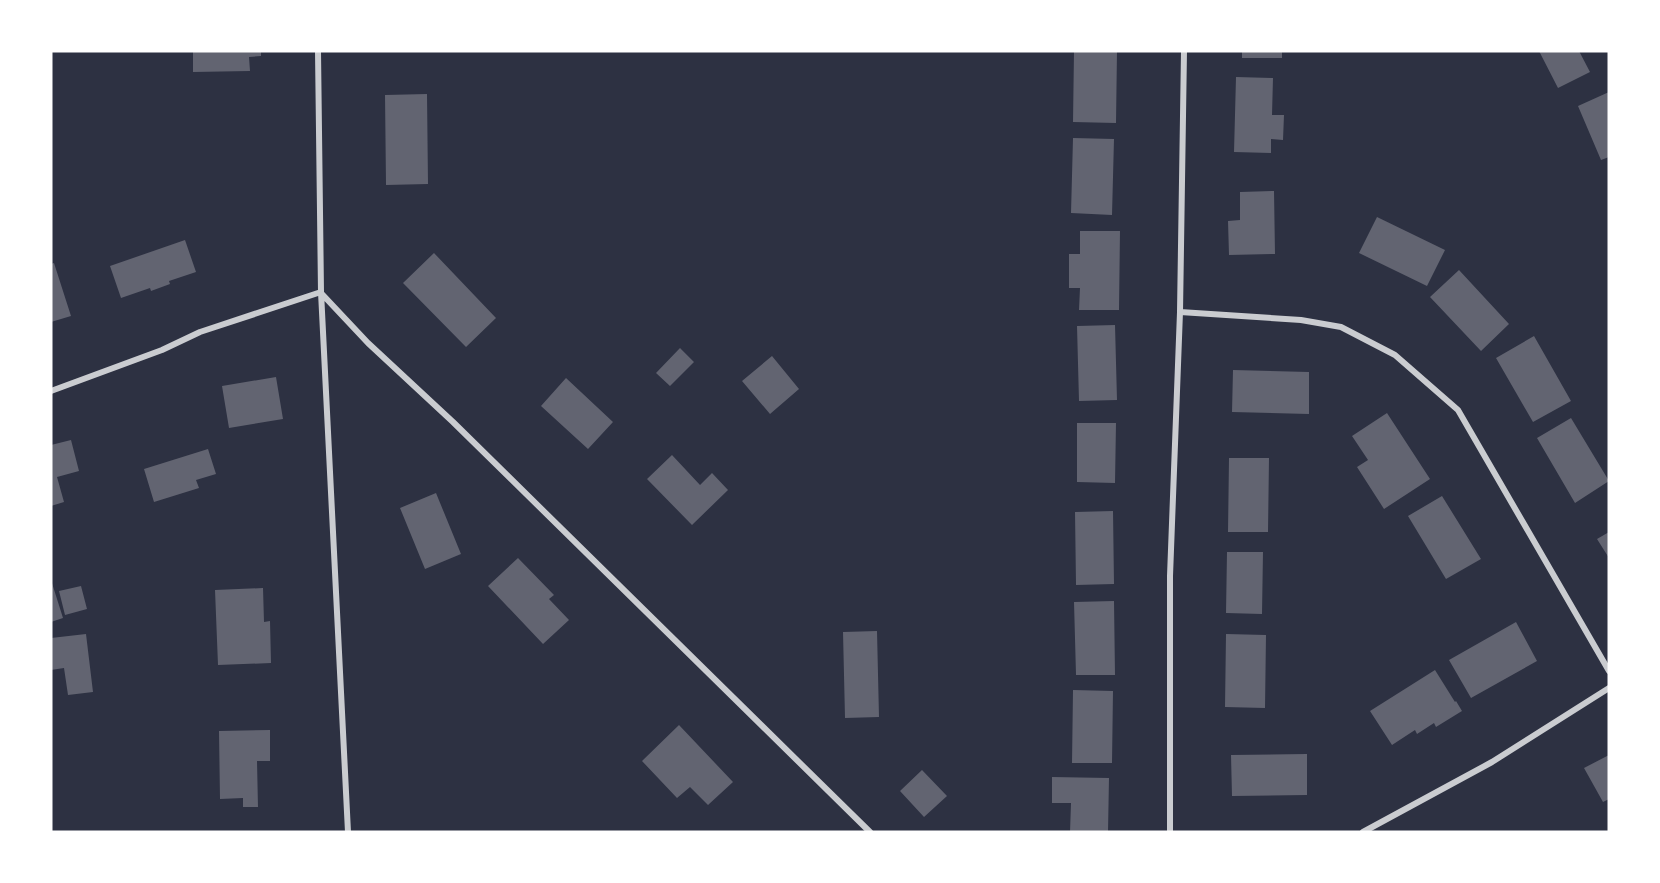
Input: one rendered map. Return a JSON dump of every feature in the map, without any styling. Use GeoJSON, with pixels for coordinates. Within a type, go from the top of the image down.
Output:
{"type":"FeatureCollection","features":[{"type":"Feature","properties":{"kind":"street"},"geometry":{"type":"LineString","coordinates":[[318,51],[321,292],[348,832]]}},
{"type":"Feature","properties":{"kind":"street"},"geometry":{"type":"LineString","coordinates":[[1170,832],[1170,576],[1180,312],[1184,51]]}},
{"type":"Feature","properties":{"kind":"street"},"geometry":{"type":"LineString","coordinates":[[51,391],[162,350],[200,332],[321,292]]}},
{"type":"Feature","properties":{"kind":"street"},"geometry":{"type":"LineString","coordinates":[[321,292],[368,343],[453,422],[870,832]]}},
{"type":"Feature","properties":{"kind":"street"},"geometry":{"type":"LineString","coordinates":[[1180,312],[1301,320],[1341,327],[1395,355],[1458,410],[1609,671]]}},
{"type":"Feature","properties":{"kind":"street"},"geometry":{"type":"LineString","coordinates":[[1363,832],[1466,777],[1609,688]]}},
{"type":"Feature","properties":{"kind":"building"},"geometry":{"type":"Polygon","coordinates":[[[193,51],[261,51],[261,56],[249,57],[250,71],[193,72],[193,51]]]}},
{"type":"Feature","properties":{"kind":"building"},"geometry":{"type":"Polygon","coordinates":[[[1074,51],[1117,51],[1116,123],[1073,122],[1074,51]]]}},
{"type":"Feature","properties":{"kind":"building"},"geometry":{"type":"Polygon","coordinates":[[[1242,51],[1282,51],[1282,58],[1242,58],[1242,51]]]}},
{"type":"Feature","properties":{"kind":"building"},"geometry":{"type":"Polygon","coordinates":[[[1539,51],[1579,51],[1590,72],[1558,88],[1539,51]]]}},
{"type":"Feature","properties":{"kind":"building"},"geometry":{"type":"Polygon","coordinates":[[[1236,77],[1273,78],[1272,115],[1284,115],[1283,140],[1271,139],[1271,153],[1234,152],[1236,77]]]}},
{"type":"Feature","properties":{"kind":"building"},"geometry":{"type":"Polygon","coordinates":[[[1609,92],[1609,157],[1601,160],[1578,106],[1609,92]]]}},
{"type":"Feature","properties":{"kind":"building"},"geometry":{"type":"Polygon","coordinates":[[[427,94],[428,184],[386,185],[385,95],[427,94]]]}},
{"type":"Feature","properties":{"kind":"building"},"geometry":{"type":"Polygon","coordinates":[[[1073,138],[1114,139],[1112,215],[1071,213],[1073,138]]]}},
{"type":"Feature","properties":{"kind":"building"},"geometry":{"type":"Polygon","coordinates":[[[1274,191],[1275,254],[1229,255],[1228,221],[1240,220],[1240,192],[1274,191]]]}},
{"type":"Feature","properties":{"kind":"building"},"geometry":{"type":"Polygon","coordinates":[[[1377,217],[1445,250],[1427,286],[1359,253],[1377,217]]]}},
{"type":"Feature","properties":{"kind":"building"},"geometry":{"type":"Polygon","coordinates":[[[1080,231],[1120,231],[1119,310],[1079,310],[1080,288],[1069,288],[1069,254],[1080,254],[1080,231]]]}},
{"type":"Feature","properties":{"kind":"building"},"geometry":{"type":"Polygon","coordinates":[[[185,240],[196,272],[169,281],[170,284],[151,291],[150,288],[121,298],[110,266],[185,240]]]}},
{"type":"Feature","properties":{"kind":"building"},"geometry":{"type":"Polygon","coordinates":[[[434,253],[496,318],[466,347],[403,283],[434,253]]]}},
{"type":"Feature","properties":{"kind":"building"},"geometry":{"type":"Polygon","coordinates":[[[54,263],[71,316],[51,322],[51,264],[54,263]]]}},
{"type":"Feature","properties":{"kind":"building"},"geometry":{"type":"Polygon","coordinates":[[[1459,270],[1509,324],[1481,351],[1430,297],[1459,270]]]}},
{"type":"Feature","properties":{"kind":"building"},"geometry":{"type":"Polygon","coordinates":[[[1115,325],[1117,400],[1079,401],[1077,326],[1115,325]]]}},
{"type":"Feature","properties":{"kind":"building"},"geometry":{"type":"Polygon","coordinates":[[[1534,336],[1571,401],[1533,422],[1496,358],[1534,336]]]}},
{"type":"Feature","properties":{"kind":"building"},"geometry":{"type":"Polygon","coordinates":[[[680,348],[694,362],[670,386],[656,373],[680,348]]]}},
{"type":"Feature","properties":{"kind":"building"},"geometry":{"type":"Polygon","coordinates":[[[772,356],[799,389],[770,414],[742,381],[772,356]]]}},
{"type":"Feature","properties":{"kind":"building"},"geometry":{"type":"Polygon","coordinates":[[[1233,370],[1309,372],[1309,414],[1232,412],[1233,370]]]}},
{"type":"Feature","properties":{"kind":"building"},"geometry":{"type":"Polygon","coordinates":[[[276,377],[283,419],[229,428],[222,386],[276,377]]]}},
{"type":"Feature","properties":{"kind":"building"},"geometry":{"type":"Polygon","coordinates":[[[566,378],[613,422],[588,449],[541,406],[566,378]]]}},
{"type":"Feature","properties":{"kind":"building"},"geometry":{"type":"Polygon","coordinates":[[[1387,413],[1430,479],[1384,509],[1357,467],[1368,460],[1352,436],[1387,413]]]}},
{"type":"Feature","properties":{"kind":"building"},"geometry":{"type":"Polygon","coordinates":[[[1571,418],[1609,481],[1575,503],[1537,438],[1571,418]]]}},
{"type":"Feature","properties":{"kind":"building"},"geometry":{"type":"Polygon","coordinates":[[[1077,423],[1116,423],[1115,483],[1077,482],[1077,423]]]}},
{"type":"Feature","properties":{"kind":"building"},"geometry":{"type":"Polygon","coordinates":[[[71,440],[79,471],[57,477],[64,502],[51,506],[51,445],[71,440]]]}},
{"type":"Feature","properties":{"kind":"building"},"geometry":{"type":"Polygon","coordinates":[[[208,449],[216,474],[196,480],[199,488],[154,502],[144,469],[208,449]]]}},
{"type":"Feature","properties":{"kind":"building"},"geometry":{"type":"Polygon","coordinates":[[[672,455],[700,485],[712,473],[728,490],[692,525],[647,479],[672,455]]]}},
{"type":"Feature","properties":{"kind":"building"},"geometry":{"type":"Polygon","coordinates":[[[1229,458],[1269,458],[1268,532],[1228,532],[1229,458]]]}},
{"type":"Feature","properties":{"kind":"building"},"geometry":{"type":"Polygon","coordinates":[[[436,493],[461,554],[425,569],[400,508],[436,493]]]}},
{"type":"Feature","properties":{"kind":"building"},"geometry":{"type":"Polygon","coordinates":[[[1442,496],[1481,559],[1446,579],[1408,516],[1442,496]]]}},
{"type":"Feature","properties":{"kind":"building"},"geometry":{"type":"Polygon","coordinates":[[[1113,511],[1114,584],[1076,585],[1075,512],[1113,511]]]}},
{"type":"Feature","properties":{"kind":"building"},"geometry":{"type":"Polygon","coordinates":[[[1609,532],[1609,558],[1597,539],[1609,532]]]}},
{"type":"Feature","properties":{"kind":"building"},"geometry":{"type":"Polygon","coordinates":[[[1227,552],[1263,552],[1262,614],[1226,613],[1227,552]]]}},
{"type":"Feature","properties":{"kind":"building"},"geometry":{"type":"Polygon","coordinates":[[[518,558],[554,595],[549,599],[569,620],[543,644],[488,586],[518,558]]]}},
{"type":"Feature","properties":{"kind":"building"},"geometry":{"type":"Polygon","coordinates":[[[51,580],[63,618],[51,622],[51,580]]]}},
{"type":"Feature","properties":{"kind":"building"},"geometry":{"type":"Polygon","coordinates":[[[81,586],[87,609],[65,615],[59,591],[81,586]]]}},
{"type":"Feature","properties":{"kind":"building"},"geometry":{"type":"Polygon","coordinates":[[[263,588],[264,622],[270,621],[271,663],[218,665],[215,590],[263,588]]]}},
{"type":"Feature","properties":{"kind":"building"},"geometry":{"type":"Polygon","coordinates":[[[1114,601],[1115,675],[1076,675],[1074,602],[1114,601]]]}},
{"type":"Feature","properties":{"kind":"building"},"geometry":{"type":"Polygon","coordinates":[[[1516,622],[1537,661],[1471,698],[1449,660],[1516,622]]]}},
{"type":"Feature","properties":{"kind":"building"},"geometry":{"type":"Polygon","coordinates":[[[877,631],[879,717],[845,718],[843,632],[877,631]]]}},
{"type":"Feature","properties":{"kind":"building"},"geometry":{"type":"Polygon","coordinates":[[[86,634],[93,692],[68,695],[64,668],[51,670],[51,638],[86,634]]]}},
{"type":"Feature","properties":{"kind":"building"},"geometry":{"type":"Polygon","coordinates":[[[1226,634],[1266,635],[1265,708],[1225,707],[1226,634]]]}},
{"type":"Feature","properties":{"kind":"building"},"geometry":{"type":"Polygon","coordinates":[[[1435,670],[1462,711],[1436,727],[1434,723],[1417,734],[1415,730],[1392,745],[1370,711],[1435,670]]]}},
{"type":"Feature","properties":{"kind":"building"},"geometry":{"type":"Polygon","coordinates":[[[1073,690],[1113,691],[1112,763],[1072,763],[1073,690]]]}},
{"type":"Feature","properties":{"kind":"building"},"geometry":{"type":"Polygon","coordinates":[[[679,725],[733,782],[708,805],[690,787],[677,798],[642,761],[679,725]]]}},
{"type":"Feature","properties":{"kind":"building"},"geometry":{"type":"Polygon","coordinates":[[[270,730],[270,761],[257,761],[258,807],[243,807],[243,798],[220,799],[219,731],[270,730]]]}},
{"type":"Feature","properties":{"kind":"building"},"geometry":{"type":"Polygon","coordinates":[[[1307,754],[1307,795],[1232,796],[1231,755],[1307,754]]]}},
{"type":"Feature","properties":{"kind":"building"},"geometry":{"type":"Polygon","coordinates":[[[1609,755],[1609,799],[1603,802],[1584,768],[1609,755]]]}},
{"type":"Feature","properties":{"kind":"building"},"geometry":{"type":"Polygon","coordinates":[[[922,770],[947,796],[924,817],[900,791],[922,770]]]}},
{"type":"Feature","properties":{"kind":"building"},"geometry":{"type":"Polygon","coordinates":[[[1052,777],[1109,778],[1108,832],[1070,832],[1071,803],[1052,803],[1052,777]]]}}]}
